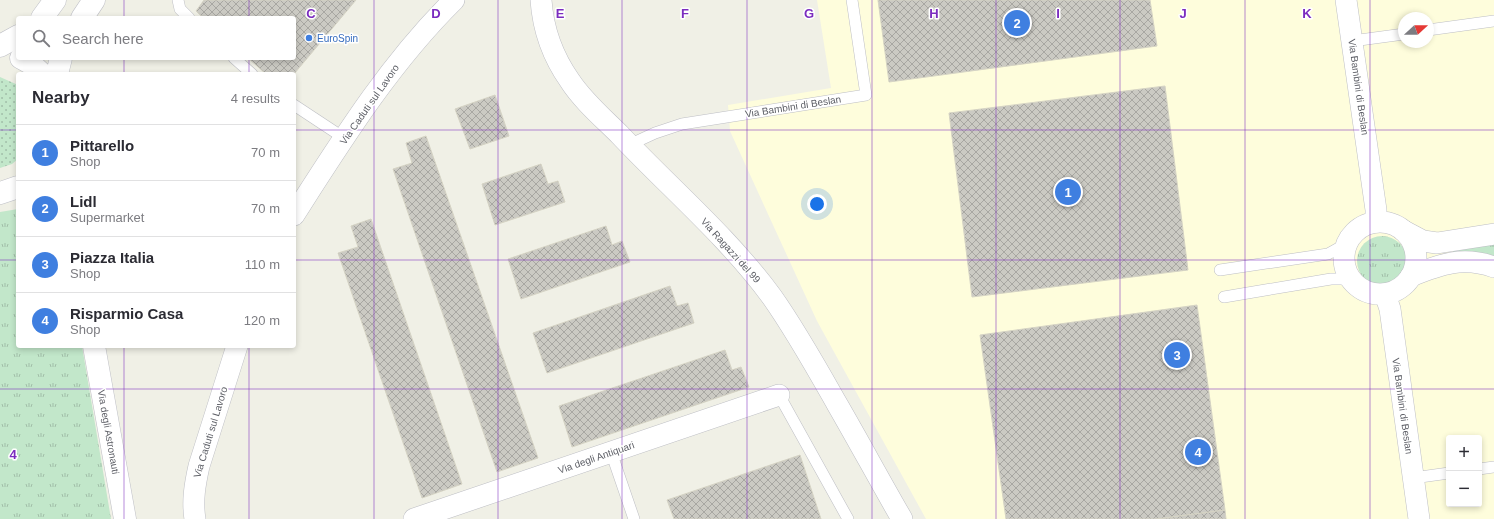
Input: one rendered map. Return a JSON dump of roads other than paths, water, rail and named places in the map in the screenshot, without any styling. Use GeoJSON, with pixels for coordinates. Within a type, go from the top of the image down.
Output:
{"type":"FeatureCollection","features":[{"type":"Feature","properties":{"kind":"main road"},"geometry":{"type":"LineString","coordinates":[[43,16],[55,0]]}},
{"type":"Feature","properties":{"kind":"main road"},"geometry":{"type":"LineString","coordinates":[[83,16],[94,0]]}},
{"type":"Feature","properties":{"kind":"main road"},"geometry":{"type":"LineString","coordinates":[[0,46],[16,37]]}},
{"type":"Feature","properties":{"kind":"main road"},"geometry":{"type":"LineString","coordinates":[[0,51],[16,56]]}},
{"type":"Feature","properties":{"kind":"main road"},"geometry":{"type":"LineString","coordinates":[[24,60],[40,72]]}},
{"type":"Feature","properties":{"kind":"main road"},"geometry":{"type":"LineString","coordinates":[[58,72],[60,60]]}},
{"type":"Feature","properties":{"kind":"main road"},"geometry":{"type":"LineString","coordinates":[[0,193],[16,188]]}},
{"type":"Feature","properties":{"kind":"main road","name":"Via degli Astronauti"},"geometry":{"type":"LineString","coordinates":[[94,348],[125,519]]}},
{"type":"Feature","properties":{"kind":"street","name":"Via Caduti sul Lavoro"},"geometry":{"type":"LineString","coordinates":[[296,212],[344,138],[396,64],[433,20],[454,0]]}},
{"type":"Feature","properties":{"kind":"street","name":"Via Ragazzi del 99"},"geometry":{"type":"LineString","coordinates":[[541,0],[542,18],[550,42],[570,81],[629,145],[710,225],[746,264],[772,298],[800,338],[902,519]]}},
{"type":"Feature","properties":{"kind":"street","name":"Via Bambini di Beslan"},"geometry":{"type":"LineString","coordinates":[[1346,0],[1375,203],[1376,222]]}},
{"type":"Feature","properties":{"kind":"street"},"geometry":{"type":"LineString","coordinates":[[1404,231],[1414,247],[1416,256],[1415,266],[1411,276],[1404,284],[1385,294],[1375,294],[1365,291],[1357,286],[1350,279],[1345,268],[1343,256],[1346,244],[1351,235],[1358,228],[1366,224],[1386,222],[1396,225],[1423,241],[1437,243],[1494,234]]}},
{"type":"Feature","properties":{"kind":"street"},"geometry":{"type":"LineString","coordinates":[[1411,276],[1434,266],[1461,261],[1476,262],[1494,267]]}},
{"type":"Feature","properties":{"kind":"street","name":"Via Bambini di Beslan"},"geometry":{"type":"LineString","coordinates":[[1385,294],[1390,308],[1419,519]]}},
{"type":"Feature","properties":{"kind":"street","name":"Via Caduti sul Lavoro"},"geometry":{"type":"LineString","coordinates":[[195,519],[193,507],[194,486],[236,348]]}},
{"type":"Feature","properties":{"kind":"street","name":"Via degli Antiquari"},"geometry":{"type":"LineString","coordinates":[[414,519],[779,395]]}},
{"type":"Feature","properties":{"kind":"lane"},"geometry":{"type":"LineString","coordinates":[[178,0],[180,10],[187,16]]}},
{"type":"Feature","properties":{"kind":"lane","name":"Via Bambini di Beslan"},"geometry":{"type":"LineString","coordinates":[[629,145],[655,132],[682,124],[866,95],[852,0]]}},
{"type":"Feature","properties":{"kind":"lane"},"geometry":{"type":"LineString","coordinates":[[1434,29],[1494,21]]}},
{"type":"Feature","properties":{"kind":"lane"},"geometry":{"type":"LineString","coordinates":[[1352,41],[1398,35]]}},
{"type":"Feature","properties":{"kind":"lane"},"geometry":{"type":"LineString","coordinates":[[236,60],[250,72]]}},
{"type":"Feature","properties":{"kind":"lane"},"geometry":{"type":"LineString","coordinates":[[296,106],[344,138]]}},
{"type":"Feature","properties":{"kind":"lane"},"geometry":{"type":"LineString","coordinates":[[1220,270],[1328,254],[1346,244]]}},
{"type":"Feature","properties":{"kind":"lane"},"geometry":{"type":"LineString","coordinates":[[1224,297],[1331,279],[1350,279]]}},
{"type":"Feature","properties":{"kind":"lane"},"geometry":{"type":"LineString","coordinates":[[779,395],[848,519]]}},
{"type":"Feature","properties":{"kind":"lane"},"geometry":{"type":"LineString","coordinates":[[610,452],[634,519]]}},
{"type":"Feature","properties":{"kind":"lane"},"geometry":{"type":"LineString","coordinates":[[1482,469],[1494,467]]}},
{"type":"Feature","properties":{"kind":"lane"},"geometry":{"type":"LineString","coordinates":[[1413,478],[1446,473]]}},
{"type":"Feature","properties":{"kind":"place","name":"Lidl"},"geometry":{"type":"Point","coordinates":[1017,23]}},
{"type":"Feature","properties":{"kind":"place","name":"EuroSpin"},"geometry":{"type":"Point","coordinates":[309,38]}},
{"type":"Feature","properties":{"kind":"place","name":"Pittarello"},"geometry":{"type":"Point","coordinates":[1068,192]}},
{"type":"Feature","properties":{"kind":"place","name":"Piazza Italia"},"geometry":{"type":"Point","coordinates":[1177,355]}},
{"type":"Feature","properties":{"kind":"place","name":"Risparmio Casa"},"geometry":{"type":"Point","coordinates":[1198,452]}}]}
